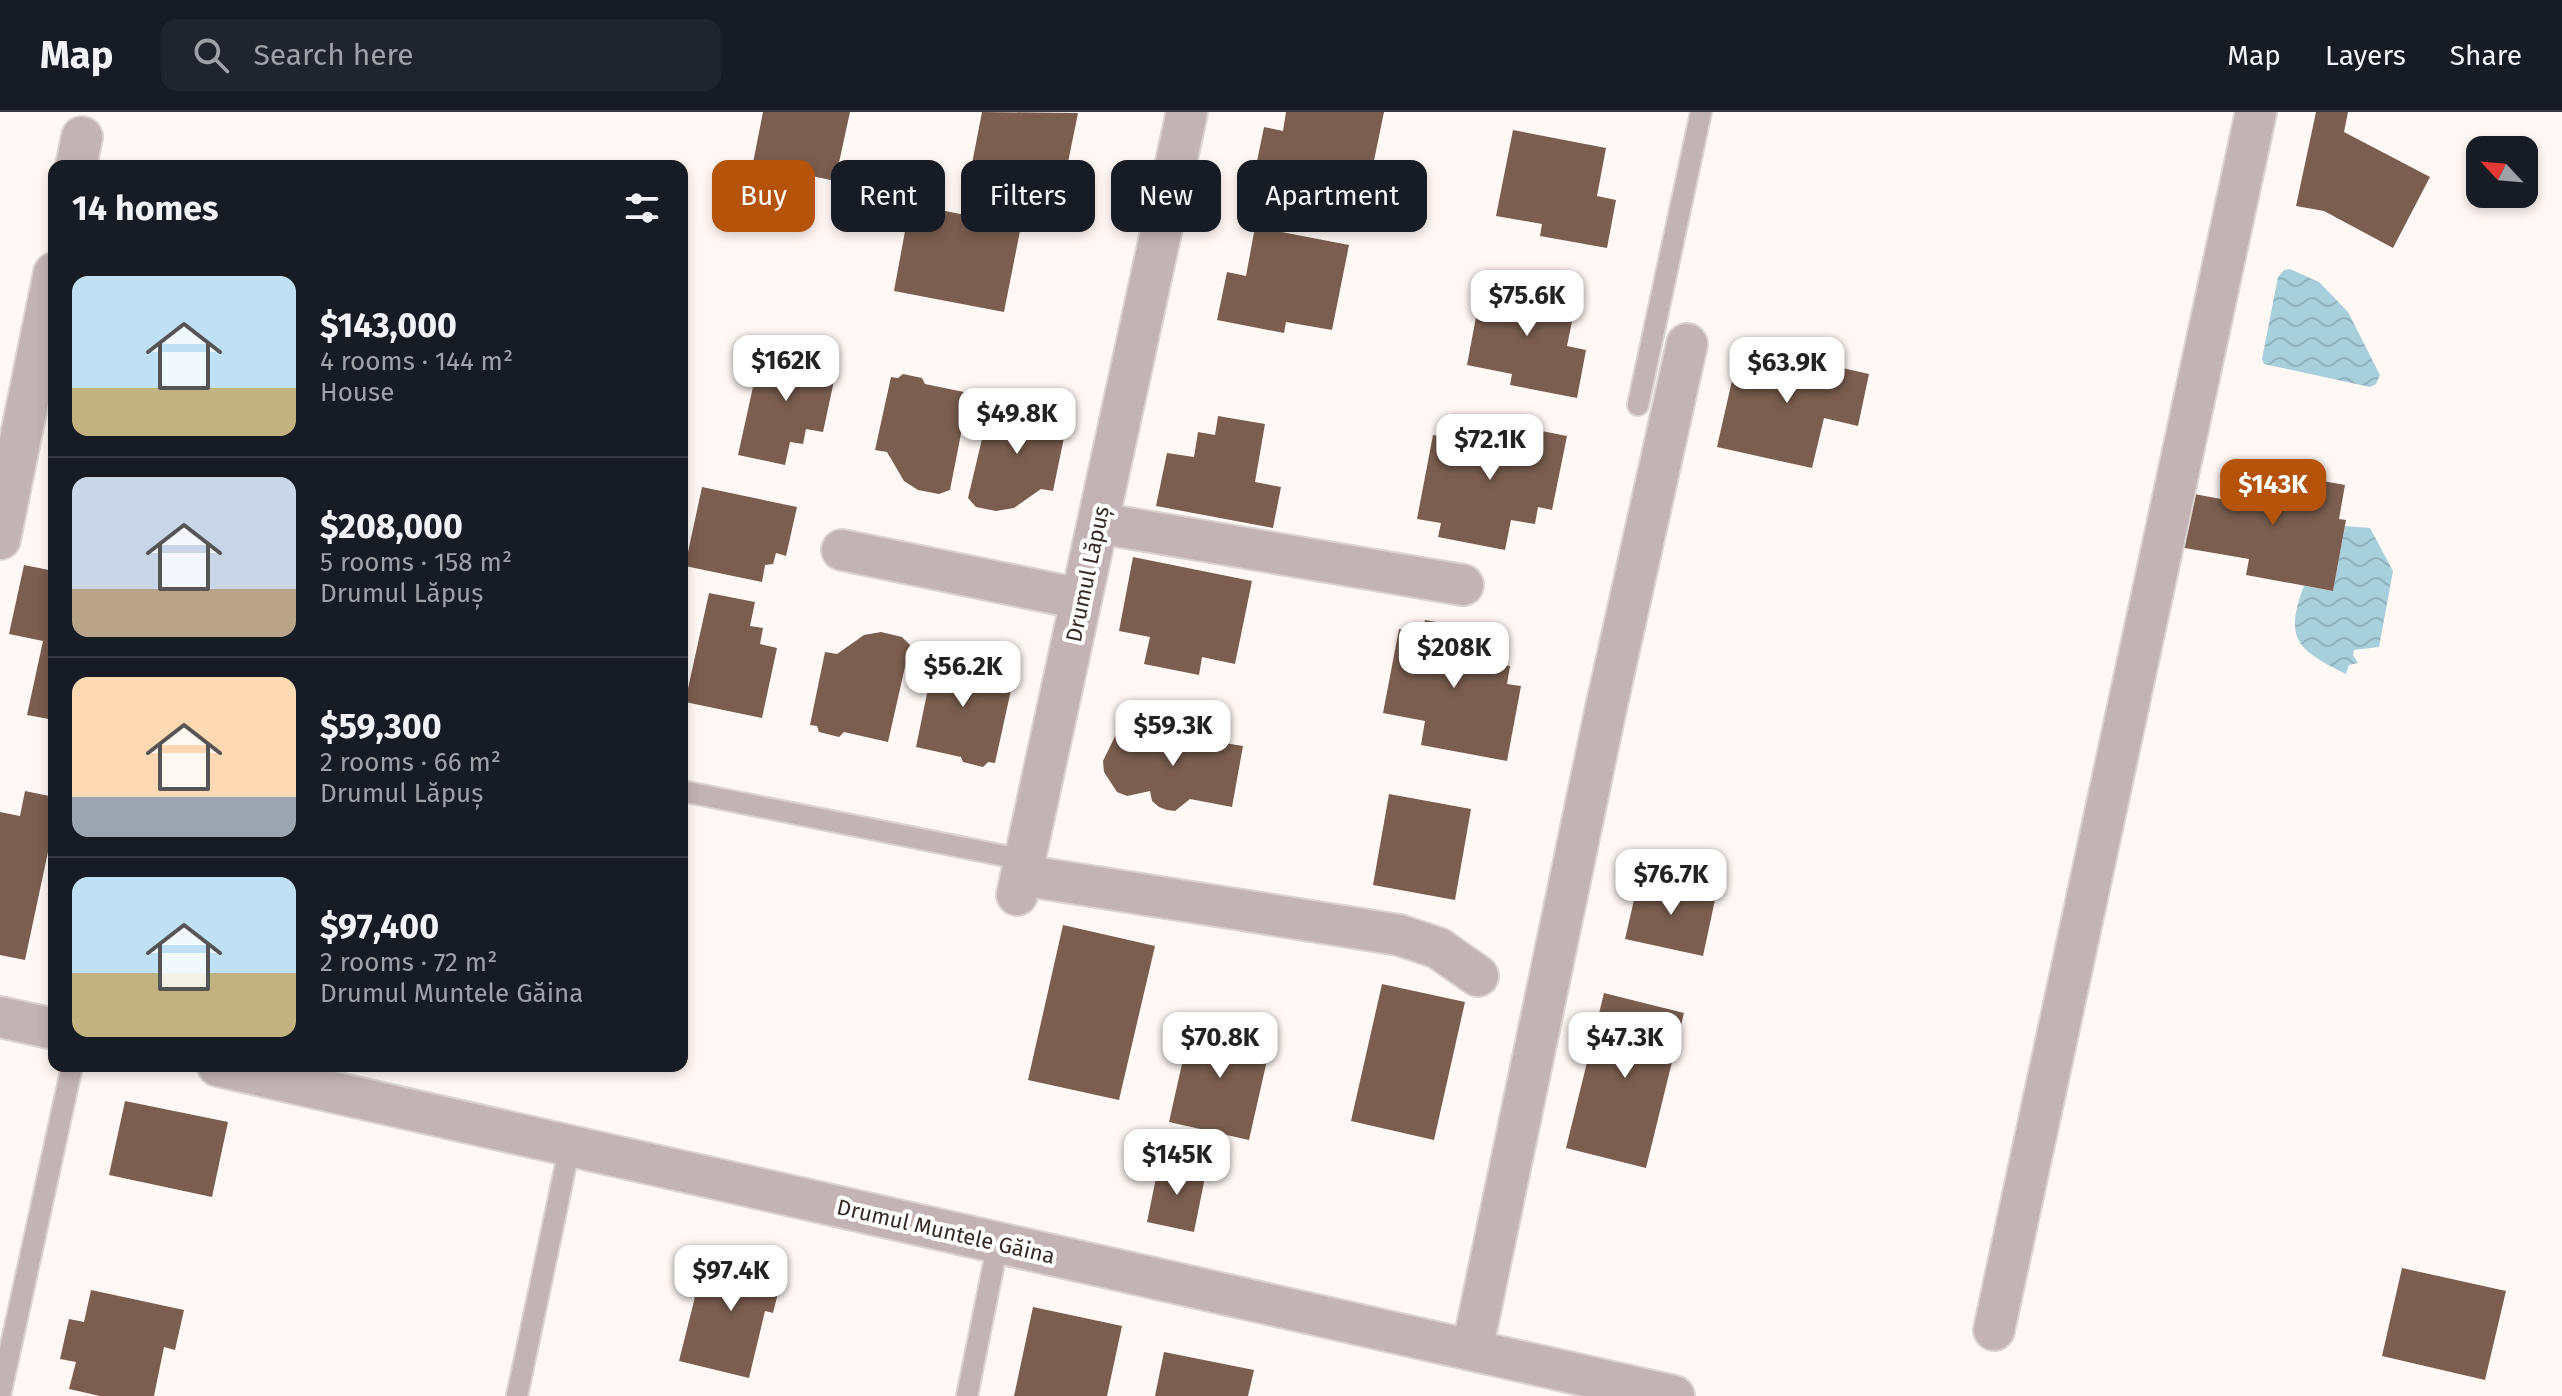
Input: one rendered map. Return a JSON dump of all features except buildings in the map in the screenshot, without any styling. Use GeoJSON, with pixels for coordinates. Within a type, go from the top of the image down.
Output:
{"type":"FeatureCollection","features":[{"type":"Feature","properties":{"kind":"street","name":"Drumul Lăpuș"},"geometry":{"type":"LineString","coordinates":[[1021,877],[1187,112]]}},
{"type":"Feature","properties":{"kind":"street"},"geometry":{"type":"LineString","coordinates":[[1994,1330],[2256,112]]}},
{"type":"Feature","properties":{"kind":"street"},"geometry":{"type":"LineString","coordinates":[[0,539],[48,303]]}},
{"type":"Feature","properties":{"kind":"street"},"geometry":{"type":"LineString","coordinates":[[1472,1350],[1606,708],[1687,344]]}},
{"type":"Feature","properties":{"kind":"street"},"geometry":{"type":"LineString","coordinates":[[1098,523],[1463,585]]}},
{"type":"Feature","properties":{"kind":"street"},"geometry":{"type":"LineString","coordinates":[[842,550],[1081,599]]}},
{"type":"Feature","properties":{"kind":"street"},"geometry":{"type":"LineString","coordinates":[[1021,877],[1399,935],[1438,948],[1478,976]]}},
{"type":"Feature","properties":{"kind":"street"},"geometry":{"type":"LineString","coordinates":[[0,1017],[48,1028]]}},
{"type":"Feature","properties":{"kind":"street","name":"Drumul Muntele Găina"},"geometry":{"type":"LineString","coordinates":[[275,1072],[303,1075],[570,1145],[1674,1396]]}},
{"type":"Feature","properties":{"kind":"lane"},"geometry":{"type":"LineString","coordinates":[[1638,405],[1701,112]]}},
{"type":"Feature","properties":{"kind":"lane"},"geometry":{"type":"LineString","coordinates":[[688,793],[1021,877]]}},
{"type":"Feature","properties":{"kind":"lane"},"geometry":{"type":"LineString","coordinates":[[0,1396],[71,1072]]}},
{"type":"Feature","properties":{"kind":"lane"},"geometry":{"type":"LineString","coordinates":[[517,1396],[570,1145]]}},
{"type":"Feature","properties":{"kind":"lane"},"geometry":{"type":"LineString","coordinates":[[967,1396],[998,1243]]}},
{"type":"Feature","properties":{"kind":"water"},"geometry":{"type":"Polygon","coordinates":[[[2290,269],[2319,282],[2348,312],[2380,375],[2376,384],[2370,387],[2264,364],[2262,359],[2278,277],[2284,270],[2290,269]]]}},
{"type":"Feature","properties":{"kind":"water"},"geometry":{"type":"Polygon","coordinates":[[[2345,526],[2370,528],[2393,571],[2379,647],[2354,650],[2353,655],[2358,663],[2349,665],[2346,674],[2307,650],[2296,632],[2295,619],[2304,586],[2333,591],[2345,526]]]}}]}
